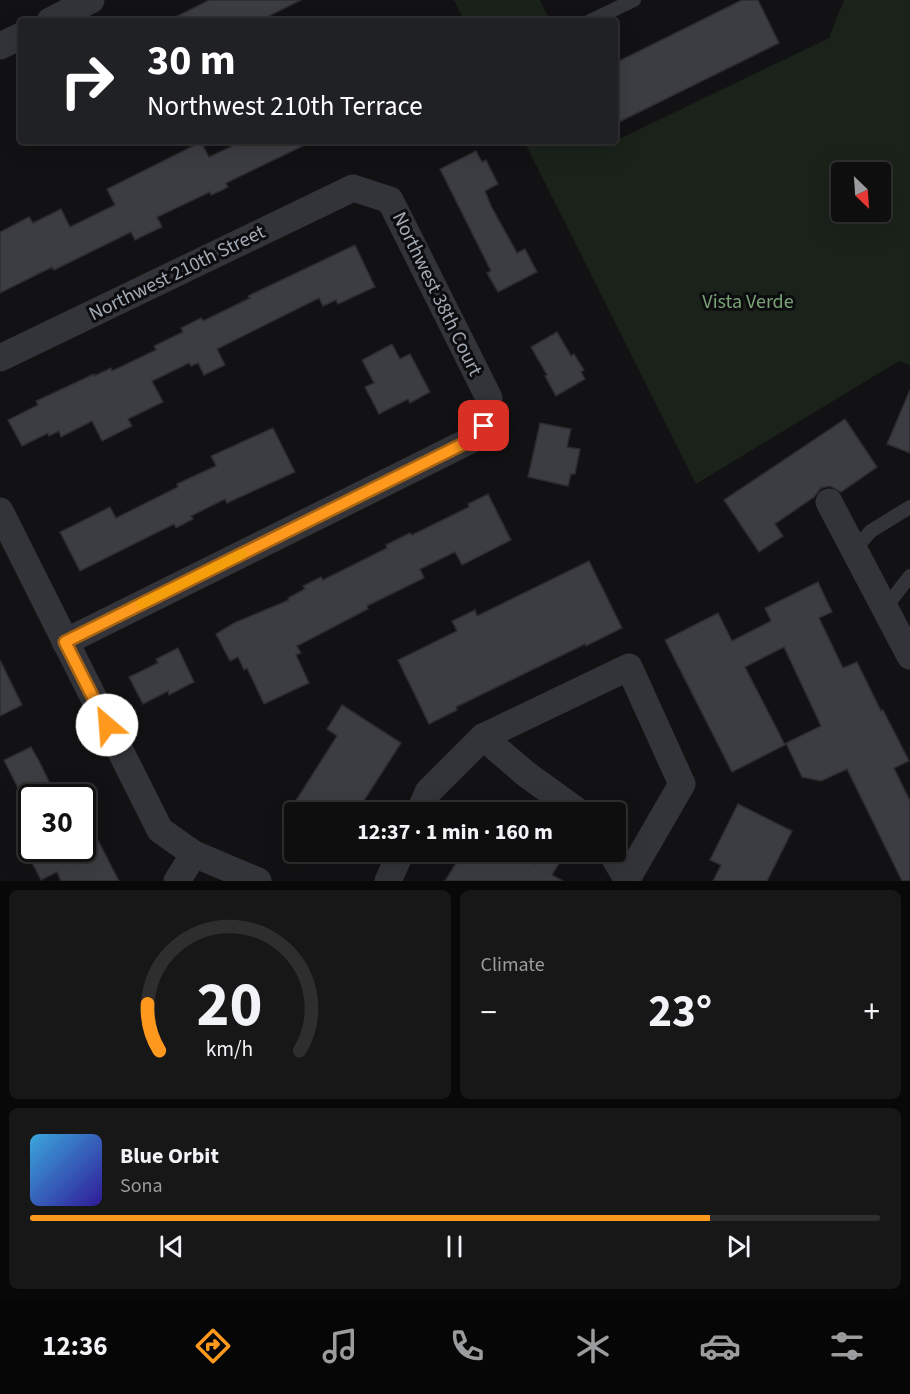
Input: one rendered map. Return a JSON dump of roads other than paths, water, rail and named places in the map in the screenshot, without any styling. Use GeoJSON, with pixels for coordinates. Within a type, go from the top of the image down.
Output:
{"type":"FeatureCollection","features":[{"type":"Feature","properties":{"kind":"street"},"geometry":{"type":"LineString","coordinates":[[56,18],[91,0]]}},
{"type":"Feature","properties":{"kind":"street"},"geometry":{"type":"LineString","coordinates":[[0,46],[18,37]]}},
{"type":"Feature","properties":{"kind":"street","name":"Northwest 210th Street"},"geometry":{"type":"LineString","coordinates":[[0,358],[353,188]]}},
{"type":"Feature","properties":{"kind":"street","name":"Northwest 38th Court"},"geometry":{"type":"LineString","coordinates":[[65,642],[469,441],[484,426],[489,398],[390,200],[353,188]]}},
{"type":"Feature","properties":{"kind":"street"},"geometry":{"type":"LineString","coordinates":[[829,502],[910,656]]}},
{"type":"Feature","properties":{"kind":"street"},"geometry":{"type":"LineString","coordinates":[[0,511],[160,830],[194,854],[258,881]]}},
{"type":"Feature","properties":{"kind":"street"},"geometry":{"type":"LineString","coordinates":[[423,802],[428,792],[483,737],[629,667],[682,784],[628,880],[617,862]]}},
{"type":"Feature","properties":{"kind":"street"},"geometry":{"type":"LineString","coordinates":[[483,737],[526,774],[565,802]]}},
{"type":"Feature","properties":{"kind":"street"},"geometry":{"type":"LineString","coordinates":[[177,881],[194,854]]}},
{"type":"Feature","properties":{"kind":"street"},"geometry":{"type":"LineString","coordinates":[[388,881],[397,862]]}},
{"type":"Feature","properties":{"kind":"lane"},"geometry":{"type":"LineString","coordinates":[[596,18],[634,0]]}},
{"type":"Feature","properties":{"kind":"lane"},"geometry":{"type":"LineString","coordinates":[[854,550],[871,531],[910,507]]}},
{"type":"Feature","properties":{"kind":"lane"},"geometry":{"type":"LineString","coordinates":[[885,608],[910,576]]}},
{"type":"Feature","properties":{"kind":"park label","name":"Vista Verde"},"geometry":{"type":"Point","coordinates":[748,302]}}]}
